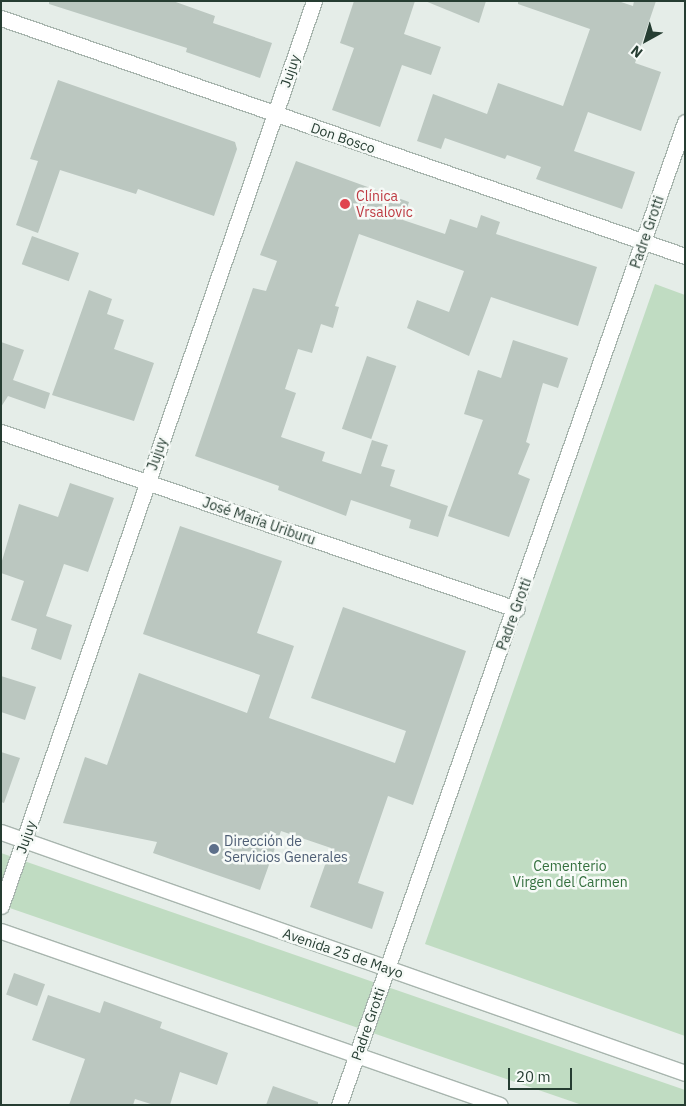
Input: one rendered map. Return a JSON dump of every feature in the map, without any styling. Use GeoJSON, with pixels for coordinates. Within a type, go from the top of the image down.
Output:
{"type":"FeatureCollection","features":[{"type":"Feature","properties":{"kind":"street","name":"Jujuy"},"geometry":{"type":"LineString","coordinates":[[1,906],[314,1]]}},
{"type":"Feature","properties":{"kind":"street","name":"Don Bosco"},"geometry":{"type":"LineString","coordinates":[[1,18],[275,115],[685,256]]}},
{"type":"Feature","properties":{"kind":"street","name":"Padre Grotti"},"geometry":{"type":"LineString","coordinates":[[340,1105],[356,1055],[516,609],[685,122]]}},
{"type":"Feature","properties":{"kind":"street","name":"José María Uriburu"},"geometry":{"type":"LineString","coordinates":[[1,432],[516,609]]}},
{"type":"Feature","properties":{"kind":"street","name":"Avenida 25 de Mayo"},"geometry":{"type":"LineString","coordinates":[[1,832],[685,1073]]}},
{"type":"Feature","properties":{"kind":"street"},"geometry":{"type":"LineString","coordinates":[[1,930],[500,1105]]}},
{"type":"Feature","properties":{"kind":"green space","name":"Cementerio Virgen del Carmen"},"geometry":{"type":"Polygon","coordinates":[[[655,284],[685,295],[685,1036],[425,944],[655,284]]]}},
{"type":"Feature","properties":{"kind":"green space"},"geometry":{"type":"Polygon","coordinates":[[[1,853],[685,1090],[685,1105],[582,1105],[1,905],[1,853]]]}},
{"type":"Feature","properties":{"kind":"building"},"geometry":{"type":"Polygon","coordinates":[[[49,1],[173,1],[215,16],[213,23],[272,43],[260,78],[186,52],[187,48],[49,4],[49,1]]]}},
{"type":"Feature","properties":{"kind":"building"},"geometry":{"type":"Polygon","coordinates":[[[354,1],[415,1],[404,34],[441,47],[431,75],[402,65],[380,127],[332,110],[354,48],[340,43],[354,1]]]}},
{"type":"Feature","properties":{"kind":"building"},"geometry":{"type":"Polygon","coordinates":[[[425,1],[486,1],[479,23],[425,1]]]}},
{"type":"Feature","properties":{"kind":"building"},"geometry":{"type":"Polygon","coordinates":[[[518,1],[618,1],[633,6],[634,1],[656,1],[635,63],[661,72],[641,131],[588,112],[574,151],[635,172],[622,209],[536,179],[541,167],[507,155],[505,159],[445,138],[441,149],[417,141],[433,94],[487,114],[498,83],[563,106],[590,29],[518,4],[518,1]]]}},
{"type":"Feature","properties":{"kind":"building"},"geometry":{"type":"Polygon","coordinates":[[[58,80],[235,142],[237,149],[214,216],[138,189],[136,194],[60,170],[38,233],[16,225],[38,161],[30,159],[58,80]]]}},
{"type":"Feature","properties":{"kind":"building"},"geometry":{"type":"Polygon","coordinates":[[[296,161],[409,202],[403,220],[445,234],[450,219],[477,228],[481,215],[500,222],[496,234],[597,267],[578,326],[491,297],[469,356],[407,328],[417,300],[449,312],[464,271],[359,234],[335,306],[339,307],[333,328],[321,324],[312,353],[298,349],[285,389],[296,393],[281,437],[325,452],[322,461],[361,474],[372,440],[388,445],[381,466],[395,470],[390,486],[448,506],[438,537],[409,528],[411,520],[351,500],[346,516],[278,490],[279,486],[195,456],[253,288],[266,291],[277,261],[260,255],[296,161]]]}},
{"type":"Feature","properties":{"kind":"building"},"geometry":{"type":"Polygon","coordinates":[[[32,236],[79,253],[69,281],[22,264],[32,236]]]}},
{"type":"Feature","properties":{"kind":"building"},"geometry":{"type":"Polygon","coordinates":[[[89,290],[112,299],[107,314],[124,320],[114,349],[154,363],[134,421],[52,395],[89,290]]]}},
{"type":"Feature","properties":{"kind":"building"},"geometry":{"type":"Polygon","coordinates":[[[513,340],[568,358],[558,388],[543,383],[526,442],[530,444],[518,474],[530,479],[509,537],[448,516],[483,420],[464,414],[478,370],[501,378],[513,340]]]}},
{"type":"Feature","properties":{"kind":"building"},"geometry":{"type":"Polygon","coordinates":[[[1,342],[24,350],[13,380],[50,393],[45,409],[8,396],[1,407],[1,342]]]}},
{"type":"Feature","properties":{"kind":"building"},"geometry":{"type":"Polygon","coordinates":[[[367,356],[396,366],[371,439],[342,429],[367,356]]]}},
{"type":"Feature","properties":{"kind":"building"},"geometry":{"type":"Polygon","coordinates":[[[70,483],[114,498],[88,572],[64,564],[46,616],[72,625],[61,660],[31,649],[37,629],[11,620],[24,581],[1,573],[1,564],[19,504],[58,517],[70,483]]]}},
{"type":"Feature","properties":{"kind":"building"},"geometry":{"type":"Polygon","coordinates":[[[180,526],[282,561],[257,633],[294,646],[269,718],[395,763],[406,731],[311,698],[343,607],[466,651],[413,805],[388,796],[358,883],[384,892],[372,929],[310,907],[331,848],[281,831],[260,890],[153,853],[157,842],[63,823],[85,757],[107,765],[139,673],[247,713],[260,675],[143,634],[180,526]]]}},
{"type":"Feature","properties":{"kind":"building"},"geometry":{"type":"Polygon","coordinates":[[[1,676],[36,687],[25,720],[1,712],[1,676]]]}},
{"type":"Feature","properties":{"kind":"building"},"geometry":{"type":"Polygon","coordinates":[[[1,752],[20,758],[4,803],[1,802],[1,752]]]}},
{"type":"Feature","properties":{"kind":"building"},"geometry":{"type":"Polygon","coordinates":[[[14,973],[45,984],[37,1006],[6,995],[14,973]]]}},
{"type":"Feature","properties":{"kind":"building"},"geometry":{"type":"Polygon","coordinates":[[[48,995],[100,1013],[104,1001],[162,1022],[160,1028],[228,1053],[217,1085],[180,1072],[170,1105],[154,1105],[135,1099],[133,1105],[69,1105],[85,1059],[32,1040],[48,995]]]}},
{"type":"Feature","properties":{"kind":"building"},"geometry":{"type":"Polygon","coordinates":[[[273,1086],[318,1102],[318,1105],[266,1105],[273,1086]]]}},
{"type":"Feature","properties":{"kind":"place","name":"Clínica Vrsalovic"},"geometry":{"type":"Point","coordinates":[345,204]}},
{"type":"Feature","properties":{"kind":"place","name":"Dirección de Servicios Generales"},"geometry":{"type":"Point","coordinates":[214,849]}}]}
